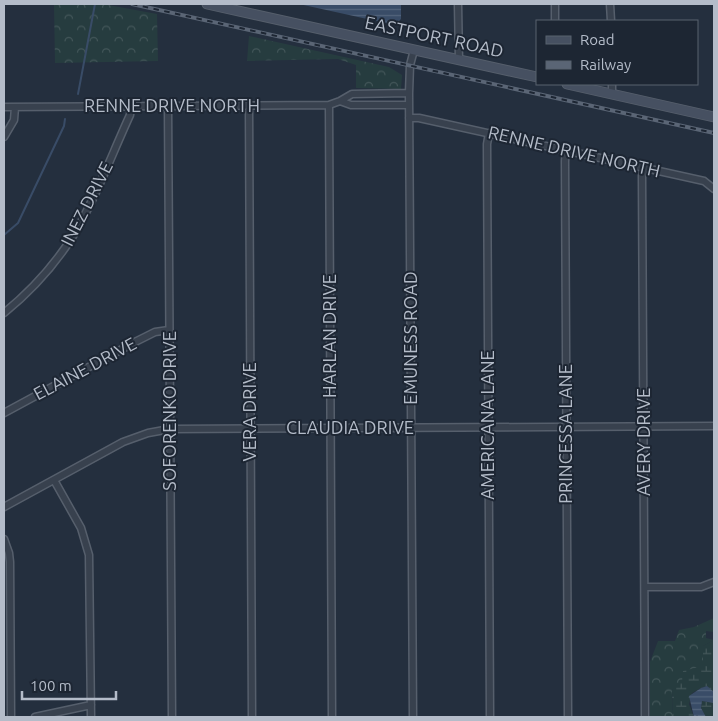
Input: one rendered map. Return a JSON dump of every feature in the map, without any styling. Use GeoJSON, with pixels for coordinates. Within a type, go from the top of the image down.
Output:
{"type":"FeatureCollection","features":[{"type":"Feature","properties":{"kind":"street","name":"EASTPORT ROAD"},"geometry":{"type":"LineString","coordinates":[[207,4],[536,77]]}},
{"type":"Feature","properties":{"kind":"street"},"geometry":{"type":"LineString","coordinates":[[458,4],[459,60]]}},
{"type":"Feature","properties":{"kind":"street"},"geometry":{"type":"LineString","coordinates":[[555,4],[555,20]]}},
{"type":"Feature","properties":{"kind":"street"},"geometry":{"type":"LineString","coordinates":[[610,4],[611,20]]}},
{"type":"Feature","properties":{"kind":"street","name":"EMUNESS ROAD"},"geometry":{"type":"LineString","coordinates":[[413,717],[409,93],[410,65],[414,50]]}},
{"type":"Feature","properties":{"kind":"street"},"geometry":{"type":"LineString","coordinates":[[572,85],[714,117]]}},
{"type":"Feature","properties":{"kind":"street"},"geometry":{"type":"LineString","coordinates":[[612,85],[612,94]]}},
{"type":"Feature","properties":{"kind":"street","name":"RENNE DRIVE NORTH"},"geometry":{"type":"LineString","coordinates":[[4,107],[328,105],[352,94],[409,93]]}},
{"type":"Feature","properties":{"kind":"street","name":"RENNE DRIVE NORTH"},"geometry":{"type":"LineString","coordinates":[[340,101],[351,105],[409,105]]}},
{"type":"Feature","properties":{"kind":"street","name":"HARLAN DRIVE"},"geometry":{"type":"LineString","coordinates":[[328,105],[332,717]]}},
{"type":"Feature","properties":{"kind":"street","name":"INEZ DRIVE"},"geometry":{"type":"LineString","coordinates":[[4,313],[31,290],[49,270],[73,236],[130,115],[131,106]]}},
{"type":"Feature","properties":{"kind":"street","name":"SOFORENKO DRIVE"},"geometry":{"type":"LineString","coordinates":[[168,106],[172,717]]}},
{"type":"Feature","properties":{"kind":"street","name":"VERA DRIVE"},"geometry":{"type":"LineString","coordinates":[[248,106],[252,717]]}},
{"type":"Feature","properties":{"kind":"street"},"geometry":{"type":"LineString","coordinates":[[4,138],[14,120],[15,107]]}},
{"type":"Feature","properties":{"kind":"street","name":"RENNE DRIVE NORTH"},"geometry":{"type":"LineString","coordinates":[[409,118],[419,118],[489,133],[709,183],[714,189]]}},
{"type":"Feature","properties":{"kind":"street","name":"AMERICANA LANE"},"geometry":{"type":"LineString","coordinates":[[489,133],[487,144],[490,717]]}},
{"type":"Feature","properties":{"kind":"street","name":"PRINCESSA LANE"},"geometry":{"type":"LineString","coordinates":[[566,151],[564,161],[568,717]]}},
{"type":"Feature","properties":{"kind":"street","name":"AVERY DRIVE"},"geometry":{"type":"LineString","coordinates":[[644,168],[642,176],[645,717]]}},
{"type":"Feature","properties":{"kind":"street","name":"ELAINE DRIVE"},"geometry":{"type":"LineString","coordinates":[[4,413],[136,341],[155,332],[169,330]]}},
{"type":"Feature","properties":{"kind":"street","name":"CLAUDIA DRIVE"},"geometry":{"type":"LineString","coordinates":[[4,507],[137,436],[170,429],[714,426]]}},
{"type":"Feature","properties":{"kind":"street"},"geometry":{"type":"LineString","coordinates":[[54,480],[81,528],[89,555],[91,717]]}},
{"type":"Feature","properties":{"kind":"street"},"geometry":{"type":"LineString","coordinates":[[4,539],[10,562],[11,717]]}},
{"type":"Feature","properties":{"kind":"street"},"geometry":{"type":"LineString","coordinates":[[645,587],[701,586],[714,582]]}},
{"type":"Feature","properties":{"kind":"street"},"geometry":{"type":"LineString","coordinates":[[35,717],[91,705]]}},
{"type":"Feature","properties":{"kind":"green space"},"geometry":{"type":"Polygon","coordinates":[[[54,4],[103,4],[157,14],[158,61],[55,63],[54,4]]]}},
{"type":"Feature","properties":{"kind":"green space"},"geometry":{"type":"Polygon","coordinates":[[[249,36],[389,67],[402,75],[401,89],[356,88],[356,65],[338,59],[247,61],[249,36]]]}},
{"type":"Feature","properties":{"kind":"green space"},"geometry":{"type":"Polygon","coordinates":[[[714,618],[714,632],[706,631],[706,638],[714,640],[703,646],[703,667],[672,690],[673,717],[650,717],[650,662],[658,641],[675,641],[679,630],[694,627],[714,618]]]}},
{"type":"Feature","properties":{"kind":"green space"},"geometry":{"type":"Polygon","coordinates":[[[714,640],[714,695],[707,686],[701,688],[692,693],[689,704],[694,717],[673,717],[672,690],[682,681],[683,671],[703,666],[703,646],[714,640]]]}},
{"type":"Feature","properties":{"kind":"green space"},"geometry":{"type":"Polygon","coordinates":[[[702,701],[714,703],[714,717],[706,717],[701,708],[702,701]]]}},
{"type":"Feature","properties":{"kind":"water"},"geometry":{"type":"Polygon","coordinates":[[[299,4],[401,4],[401,19],[390,24],[299,4]]]}},
{"type":"Feature","properties":{"kind":"water"},"geometry":{"type":"Polygon","coordinates":[[[707,686],[714,692],[714,703],[702,701],[701,708],[706,717],[698,717],[697,715],[694,717],[689,696],[707,686]]]}},
{"type":"Feature","properties":{"kind":"waterway"},"geometry":{"type":"LineString","coordinates":[[78,94],[95,4]]}},
{"type":"Feature","properties":{"kind":"waterway"},"geometry":{"type":"LineString","coordinates":[[4,235],[18,223],[64,126],[65,119]]}},
{"type":"Feature","properties":{"kind":"railway"},"geometry":{"type":"LineString","coordinates":[[132,4],[714,133]]}}]}
